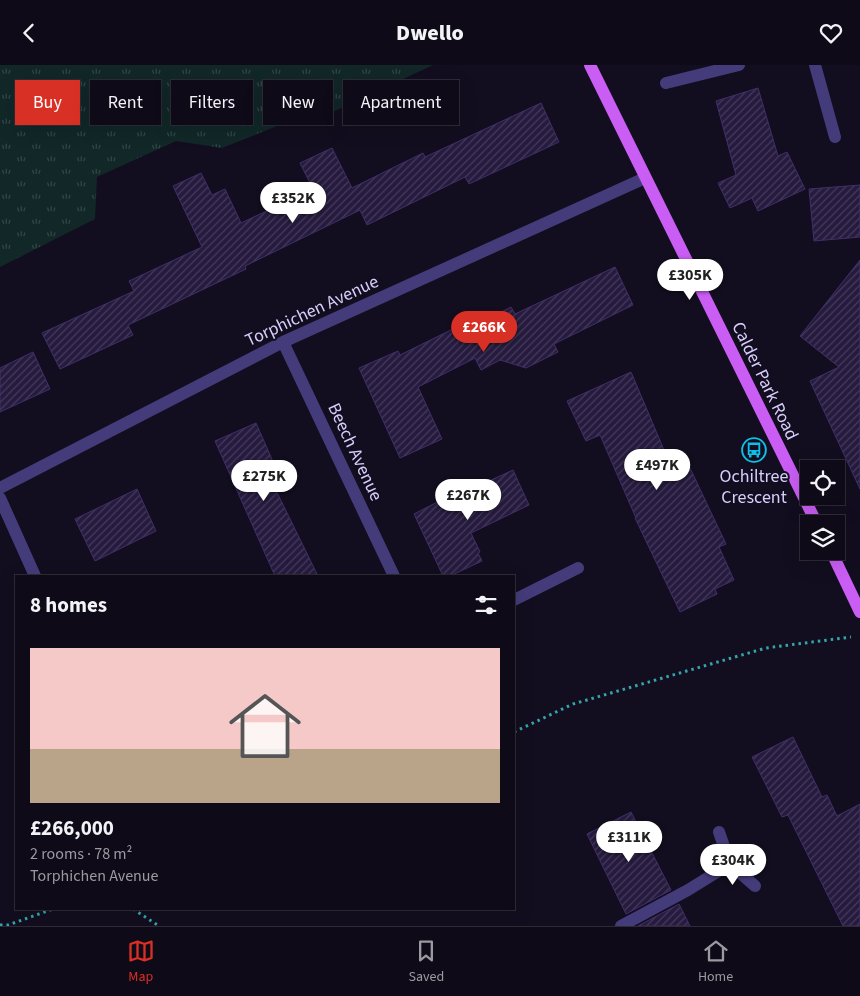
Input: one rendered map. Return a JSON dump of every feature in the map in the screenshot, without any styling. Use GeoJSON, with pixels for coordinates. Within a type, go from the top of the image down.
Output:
{"type":"FeatureCollection","features":[{"type":"Feature","properties":{"kind":"main road","name":"Calder Park Road"},"geometry":{"type":"LineString","coordinates":[[590,65],[813,515]]}},
{"type":"Feature","properties":{"kind":"main road"},"geometry":{"type":"LineString","coordinates":[[836,560],[856,591],[860,612]]}},
{"type":"Feature","properties":{"kind":"street"},"geometry":{"type":"LineString","coordinates":[[666,83],[739,65]]}},
{"type":"Feature","properties":{"kind":"street"},"geometry":{"type":"LineString","coordinates":[[815,65],[835,137]]}},
{"type":"Feature","properties":{"kind":"street","name":"Torphichen Avenue"},"geometry":{"type":"LineString","coordinates":[[0,487],[283,342],[645,178]]}},
{"type":"Feature","properties":{"kind":"street","name":"Beech Avenue"},"geometry":{"type":"LineString","coordinates":[[283,342],[394,575]]}},
{"type":"Feature","properties":{"kind":"street"},"geometry":{"type":"LineString","coordinates":[[0,498],[35,575]]}},
{"type":"Feature","properties":{"kind":"street"},"geometry":{"type":"LineString","coordinates":[[515,600],[578,568]]}},
{"type":"Feature","properties":{"kind":"street"},"geometry":{"type":"LineString","coordinates":[[719,832],[730,864],[755,886]]}},
{"type":"Feature","properties":{"kind":"street"},"geometry":{"type":"LineString","coordinates":[[621,926],[688,890],[730,864]]}},
{"type":"Feature","properties":{"kind":"path"},"geometry":{"type":"LineString","coordinates":[[515,732],[573,704],[766,648],[860,635]]}},
{"type":"Feature","properties":{"kind":"path"},"geometry":{"type":"LineString","coordinates":[[0,925],[8,925],[50,910]]}},
{"type":"Feature","properties":{"kind":"path"},"geometry":{"type":"LineString","coordinates":[[135,910],[159,926]]}},
{"type":"Feature","properties":{"kind":"green space"},"geometry":{"type":"Polygon","coordinates":[[[0,65],[433,65],[401,80],[343,80],[343,107],[333,112],[333,80],[263,80],[263,125],[280,125],[222,148],[176,141],[97,177],[95,219],[0,267],[0,65]]]}},
{"type":"Feature","properties":{"kind":"building"},"geometry":{"type":"Polygon","coordinates":[[[758,88],[778,156],[787,152],[805,189],[758,211],[752,198],[730,208],[718,183],[736,175],[716,101],[758,88]]]}},
{"type":"Feature","properties":{"kind":"building"},"geometry":{"type":"Polygon","coordinates":[[[541,103],[559,142],[469,184],[465,177],[367,225],[360,210],[245,266],[246,269],[128,325],[133,335],[60,369],[42,333],[134,291],[129,281],[202,247],[173,186],[201,173],[212,195],[225,189],[241,223],[313,189],[300,163],[332,148],[352,188],[423,153],[425,157],[541,103]]]}},
{"type":"Feature","properties":{"kind":"building"},"geometry":{"type":"Polygon","coordinates":[[[860,185],[860,237],[814,241],[809,189],[860,185]]]}},
{"type":"Feature","properties":{"kind":"building"},"geometry":{"type":"Polygon","coordinates":[[[860,260],[860,489],[810,381],[839,367],[800,336],[860,260]]]}},
{"type":"Feature","properties":{"kind":"building"},"geometry":{"type":"Polygon","coordinates":[[[615,267],[633,305],[554,344],[558,352],[526,368],[500,360],[481,370],[475,358],[418,387],[442,439],[400,458],[359,368],[398,351],[400,355],[459,326],[462,332],[511,307],[515,314],[615,267]]]}},
{"type":"Feature","properties":{"kind":"building"},"geometry":{"type":"Polygon","coordinates":[[[33,352],[50,389],[0,412],[0,368],[33,352]]]}},
{"type":"Feature","properties":{"kind":"building"},"geometry":{"type":"Polygon","coordinates":[[[631,372],[667,457],[682,451],[726,544],[719,547],[734,580],[715,589],[717,594],[680,612],[635,518],[600,435],[586,441],[567,401],[631,372]]]}},
{"type":"Feature","properties":{"kind":"building"},"geometry":{"type":"Polygon","coordinates":[[[256,423],[274,464],[265,468],[318,575],[275,575],[215,441],[256,423]]]}},
{"type":"Feature","properties":{"kind":"building"},"geometry":{"type":"Polygon","coordinates":[[[513,470],[529,505],[471,533],[482,561],[452,575],[443,575],[414,514],[453,494],[454,497],[513,470]]]}},
{"type":"Feature","properties":{"kind":"building"},"geometry":{"type":"Polygon","coordinates":[[[137,489],[156,531],[95,561],[75,519],[137,489]]]}},
{"type":"Feature","properties":{"kind":"building"},"geometry":{"type":"Polygon","coordinates":[[[793,737],[822,797],[827,795],[837,816],[860,804],[860,926],[843,926],[788,815],[782,817],[752,757],[793,737]]]}},
{"type":"Feature","properties":{"kind":"building"},"geometry":{"type":"Polygon","coordinates":[[[631,812],[671,890],[626,914],[587,834],[631,812]]]}},
{"type":"Feature","properties":{"kind":"building"},"geometry":{"type":"Polygon","coordinates":[[[679,904],[690,926],[638,926],[679,904]]]}},
{"type":"Feature","properties":{"kind":"place","name":"Ochiltree Crescent"},"geometry":{"type":"Point","coordinates":[754,450]}}]}
